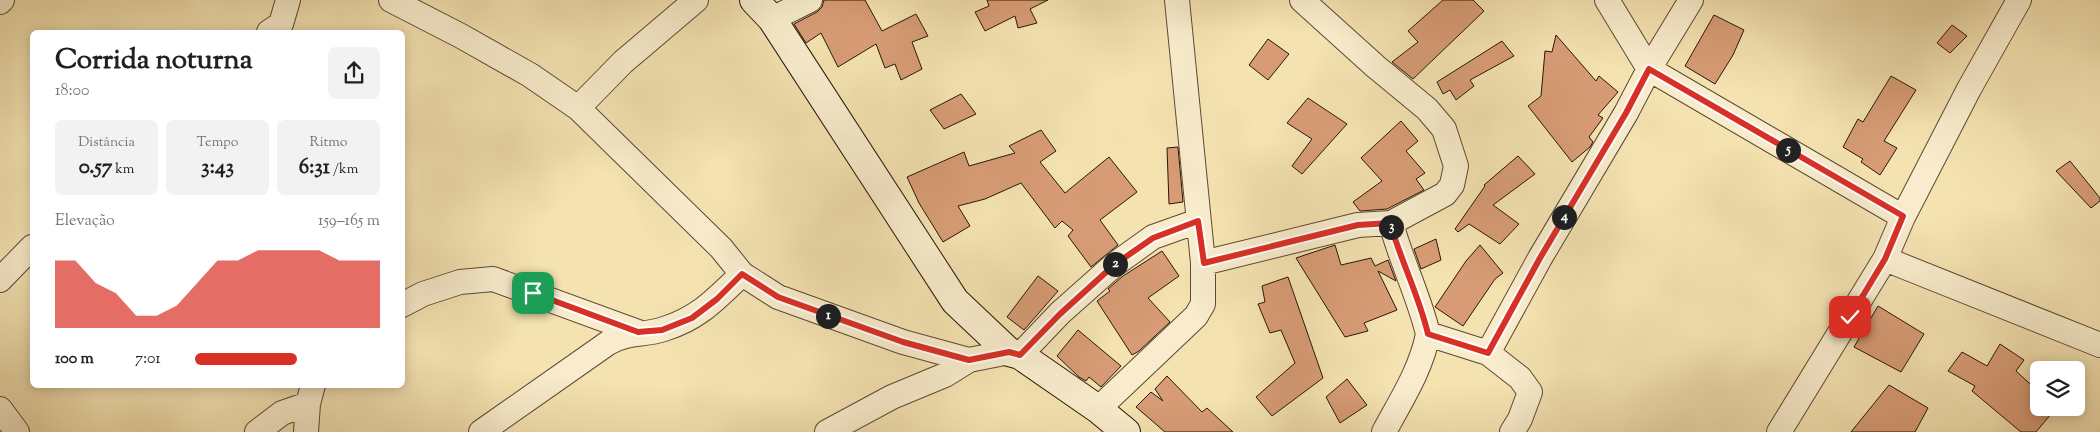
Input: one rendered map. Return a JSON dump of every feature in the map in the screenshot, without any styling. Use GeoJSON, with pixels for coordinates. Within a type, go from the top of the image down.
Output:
{"type":"FeatureCollection","features":[{"type":"Feature","properties":{"kind":"street"},"geometry":{"type":"LineString","coordinates":[[278,30],[288,0]]}},
{"type":"Feature","properties":{"kind":"street"},"geometry":{"type":"LineString","coordinates":[[391,0],[461,36],[530,75],[578,108],[721,248],[742,274],[778,297],[903,342],[969,360]]}},
{"type":"Feature","properties":{"kind":"street"},"geometry":{"type":"LineString","coordinates":[[578,108],[623,62],[696,0]]}},
{"type":"Feature","properties":{"kind":"street"},"geometry":{"type":"LineString","coordinates":[[810,0],[763,9],[955,301],[1014,353],[1098,409],[1126,432]]}},
{"type":"Feature","properties":{"kind":"street"},"geometry":{"type":"LineString","coordinates":[[1098,409],[1196,316],[1203,304],[1204,263],[1198,221],[1177,0]]}},
{"type":"Feature","properties":{"kind":"street"},"geometry":{"type":"LineString","coordinates":[[1204,263],[1358,225],[1390,223],[1445,194],[1452,185],[1456,166],[1444,130],[1427,109],[1375,66],[1302,0]]}},
{"type":"Feature","properties":{"kind":"street"},"geometry":{"type":"LineString","coordinates":[[1608,0],[1649,69],[1903,216]]}},
{"type":"Feature","properties":{"kind":"street"},"geometry":{"type":"LineString","coordinates":[[1488,353],[1540,258],[1691,0]]}},
{"type":"Feature","properties":{"kind":"street"},"geometry":{"type":"LineString","coordinates":[[1779,432],[1885,259],[1903,216],[2018,0]]}},
{"type":"Feature","properties":{"kind":"street"},"geometry":{"type":"LineString","coordinates":[[827,432],[892,396],[945,375],[969,360],[1014,353],[1114,265],[1153,238],[1198,221]]}},
{"type":"Feature","properties":{"kind":"street"},"geometry":{"type":"LineString","coordinates":[[1384,432],[1424,354],[1428,334],[1390,223]]}},
{"type":"Feature","properties":{"kind":"street"},"geometry":{"type":"LineString","coordinates":[[0,280],[30,249]]}},
{"type":"Feature","properties":{"kind":"street"},"geometry":{"type":"LineString","coordinates":[[1885,259],[2100,344]]}},
{"type":"Feature","properties":{"kind":"street"},"geometry":{"type":"LineString","coordinates":[[481,432],[620,336],[662,330],[692,318],[717,299],[742,274]]}},
{"type":"Feature","properties":{"kind":"street"},"geometry":{"type":"LineString","coordinates":[[405,303],[423,294],[460,282],[493,279],[638,332]]}},
{"type":"Feature","properties":{"kind":"street"},"geometry":{"type":"LineString","coordinates":[[1428,334],[1488,353],[1520,378],[1530,392],[1520,419],[1512,432]]}},
{"type":"Feature","properties":{"kind":"street"},"geometry":{"type":"LineString","coordinates":[[257,432],[311,395]]}},
{"type":"Feature","properties":{"kind":"street"},"geometry":{"type":"LineString","coordinates":[[306,432],[311,395]]}},
{"type":"Feature","properties":{"kind":"street"},"geometry":{"type":"LineString","coordinates":[[0,409],[16,432]]}},
{"type":"Feature","properties":{"kind":"building"},"geometry":{"type":"Polygon","coordinates":[[[824,0],[865,0],[882,31],[916,14],[928,36],[912,42],[922,69],[901,80],[895,64],[885,68],[876,44],[838,67],[821,33],[806,43],[794,24],[817,12],[822,7],[824,0]]]}},
{"type":"Feature","properties":{"kind":"building"},"geometry":{"type":"Polygon","coordinates":[[[987,0],[1048,0],[1030,9],[1037,23],[1018,28],[1015,16],[985,31],[975,12],[989,6],[987,0]]]}},
{"type":"Feature","properties":{"kind":"building"},"geometry":{"type":"Polygon","coordinates":[[[1443,0],[1473,0],[1484,11],[1413,79],[1392,62],[1418,42],[1408,31],[1443,0]]]}},
{"type":"Feature","properties":{"kind":"building"},"geometry":{"type":"Polygon","coordinates":[[[1714,15],[1744,30],[1733,55],[1715,84],[1685,66],[1714,15]]]}},
{"type":"Feature","properties":{"kind":"building"},"geometry":{"type":"Polygon","coordinates":[[[1952,25],[1967,36],[1950,53],[1937,43],[1952,25]]]}},
{"type":"Feature","properties":{"kind":"building"},"geometry":{"type":"Polygon","coordinates":[[[1556,35],[1596,81],[1599,76],[1618,92],[1598,115],[1603,118],[1589,137],[1593,142],[1590,147],[1572,162],[1528,106],[1541,96],[1545,51],[1552,52],[1556,35]]]}},
{"type":"Feature","properties":{"kind":"building"},"geometry":{"type":"Polygon","coordinates":[[[1268,39],[1289,54],[1268,80],[1249,65],[1268,39]]]}},
{"type":"Feature","properties":{"kind":"building"},"geometry":{"type":"Polygon","coordinates":[[[1502,41],[1514,56],[1470,80],[1474,86],[1456,100],[1450,90],[1443,94],[1437,82],[1502,41]]]}},
{"type":"Feature","properties":{"kind":"building"},"geometry":{"type":"Polygon","coordinates":[[[1891,76],[1916,90],[1884,141],[1897,148],[1880,175],[1861,162],[1863,159],[1843,147],[1858,119],[1863,122],[1891,76]]]}},
{"type":"Feature","properties":{"kind":"building"},"geometry":{"type":"Polygon","coordinates":[[[961,94],[976,114],[944,129],[930,110],[961,94]]]}},
{"type":"Feature","properties":{"kind":"building"},"geometry":{"type":"Polygon","coordinates":[[[1308,98],[1347,124],[1302,174],[1292,166],[1312,139],[1287,123],[1308,98]]]}},
{"type":"Feature","properties":{"kind":"building"},"geometry":{"type":"Polygon","coordinates":[[[1401,121],[1418,141],[1406,151],[1425,173],[1416,179],[1424,190],[1387,209],[1360,211],[1353,202],[1382,181],[1361,158],[1401,121]]]}},
{"type":"Feature","properties":{"kind":"building"},"geometry":{"type":"Polygon","coordinates":[[[1041,130],[1056,151],[1040,162],[1065,193],[1109,157],[1137,192],[1100,220],[1118,245],[1091,267],[1068,236],[1073,230],[1062,221],[1055,228],[1021,183],[985,199],[958,206],[970,226],[943,242],[919,203],[907,177],[964,152],[969,166],[1015,153],[1009,146],[1041,130]]]}},
{"type":"Feature","properties":{"kind":"building"},"geometry":{"type":"Polygon","coordinates":[[[1178,147],[1183,202],[1169,204],[1167,148],[1178,147]]]}},
{"type":"Feature","properties":{"kind":"building"},"geometry":{"type":"Polygon","coordinates":[[[1518,156],[1535,174],[1493,205],[1519,224],[1500,244],[1469,224],[1458,232],[1455,229],[1484,185],[1518,156]]]}},
{"type":"Feature","properties":{"kind":"building"},"geometry":{"type":"Polygon","coordinates":[[[2070,161],[2100,198],[2100,201],[2091,208],[2056,171],[2070,161]]]}},
{"type":"Feature","properties":{"kind":"building"},"geometry":{"type":"Polygon","coordinates":[[[1436,239],[1441,260],[1421,269],[1414,249],[1436,239]]]}},
{"type":"Feature","properties":{"kind":"building"},"geometry":{"type":"Polygon","coordinates":[[[1335,245],[1341,265],[1371,258],[1375,266],[1388,260],[1396,281],[1378,271],[1397,310],[1364,323],[1368,331],[1345,337],[1296,258],[1335,245]]]}},
{"type":"Feature","properties":{"kind":"building"},"geometry":{"type":"Polygon","coordinates":[[[1480,245],[1503,273],[1495,279],[1463,326],[1435,307],[1466,261],[1480,245]]]}},
{"type":"Feature","properties":{"kind":"building"},"geometry":{"type":"Polygon","coordinates":[[[1162,251],[1179,276],[1148,298],[1170,322],[1139,351],[1132,355],[1097,301],[1110,291],[1108,289],[1123,276],[1162,251]]]}},
{"type":"Feature","properties":{"kind":"building"},"geometry":{"type":"Polygon","coordinates":[[[1038,276],[1058,291],[1024,330],[1007,317],[1038,276]]]}},
{"type":"Feature","properties":{"kind":"building"},"geometry":{"type":"Polygon","coordinates":[[[1288,277],[1323,378],[1272,416],[1256,397],[1295,363],[1281,330],[1270,333],[1258,304],[1265,302],[1262,286],[1288,277]]]}},
{"type":"Feature","properties":{"kind":"building"},"geometry":{"type":"Polygon","coordinates":[[[1878,306],[1924,334],[1901,372],[1854,347],[1878,306]]]}},
{"type":"Feature","properties":{"kind":"building"},"geometry":{"type":"Polygon","coordinates":[[[1078,330],[1121,366],[1101,387],[1089,377],[1086,381],[1079,377],[1057,356],[1078,330]]]}},
{"type":"Feature","properties":{"kind":"building"},"geometry":{"type":"Polygon","coordinates":[[[2000,344],[2024,360],[2016,371],[2030,384],[2030,416],[2049,416],[2036,432],[2021,432],[1972,391],[1975,386],[1948,371],[1962,352],[1987,366],[2000,344]]]}},
{"type":"Feature","properties":{"kind":"building"},"geometry":{"type":"Polygon","coordinates":[[[1167,376],[1202,412],[1207,408],[1233,432],[1165,432],[1136,407],[1151,392],[1163,401],[1155,389],[1167,376]]]}},
{"type":"Feature","properties":{"kind":"building"},"geometry":{"type":"Polygon","coordinates":[[[1347,379],[1367,405],[1340,423],[1326,397],[1347,379]]]}},
{"type":"Feature","properties":{"kind":"building"},"geometry":{"type":"Polygon","coordinates":[[[1889,385],[1928,408],[1915,432],[1851,432],[1889,385]]]}},
{"type":"Feature","properties":{"kind":"route"},"geometry":{"type":"LineString","coordinates":[[533,293],[638,332],[662,330],[692,318],[717,299],[742,274],[778,297],[903,342],[969,360],[1009,352],[1020,355],[1060,314],[1114,265],[1153,238],[1198,221],[1204,263],[1358,225],[1390,223],[1396,244],[1414,288],[1428,334],[1488,353],[1540,258],[1626,113],[1649,69],[1903,216],[1885,259],[1850,317]]}}]}
